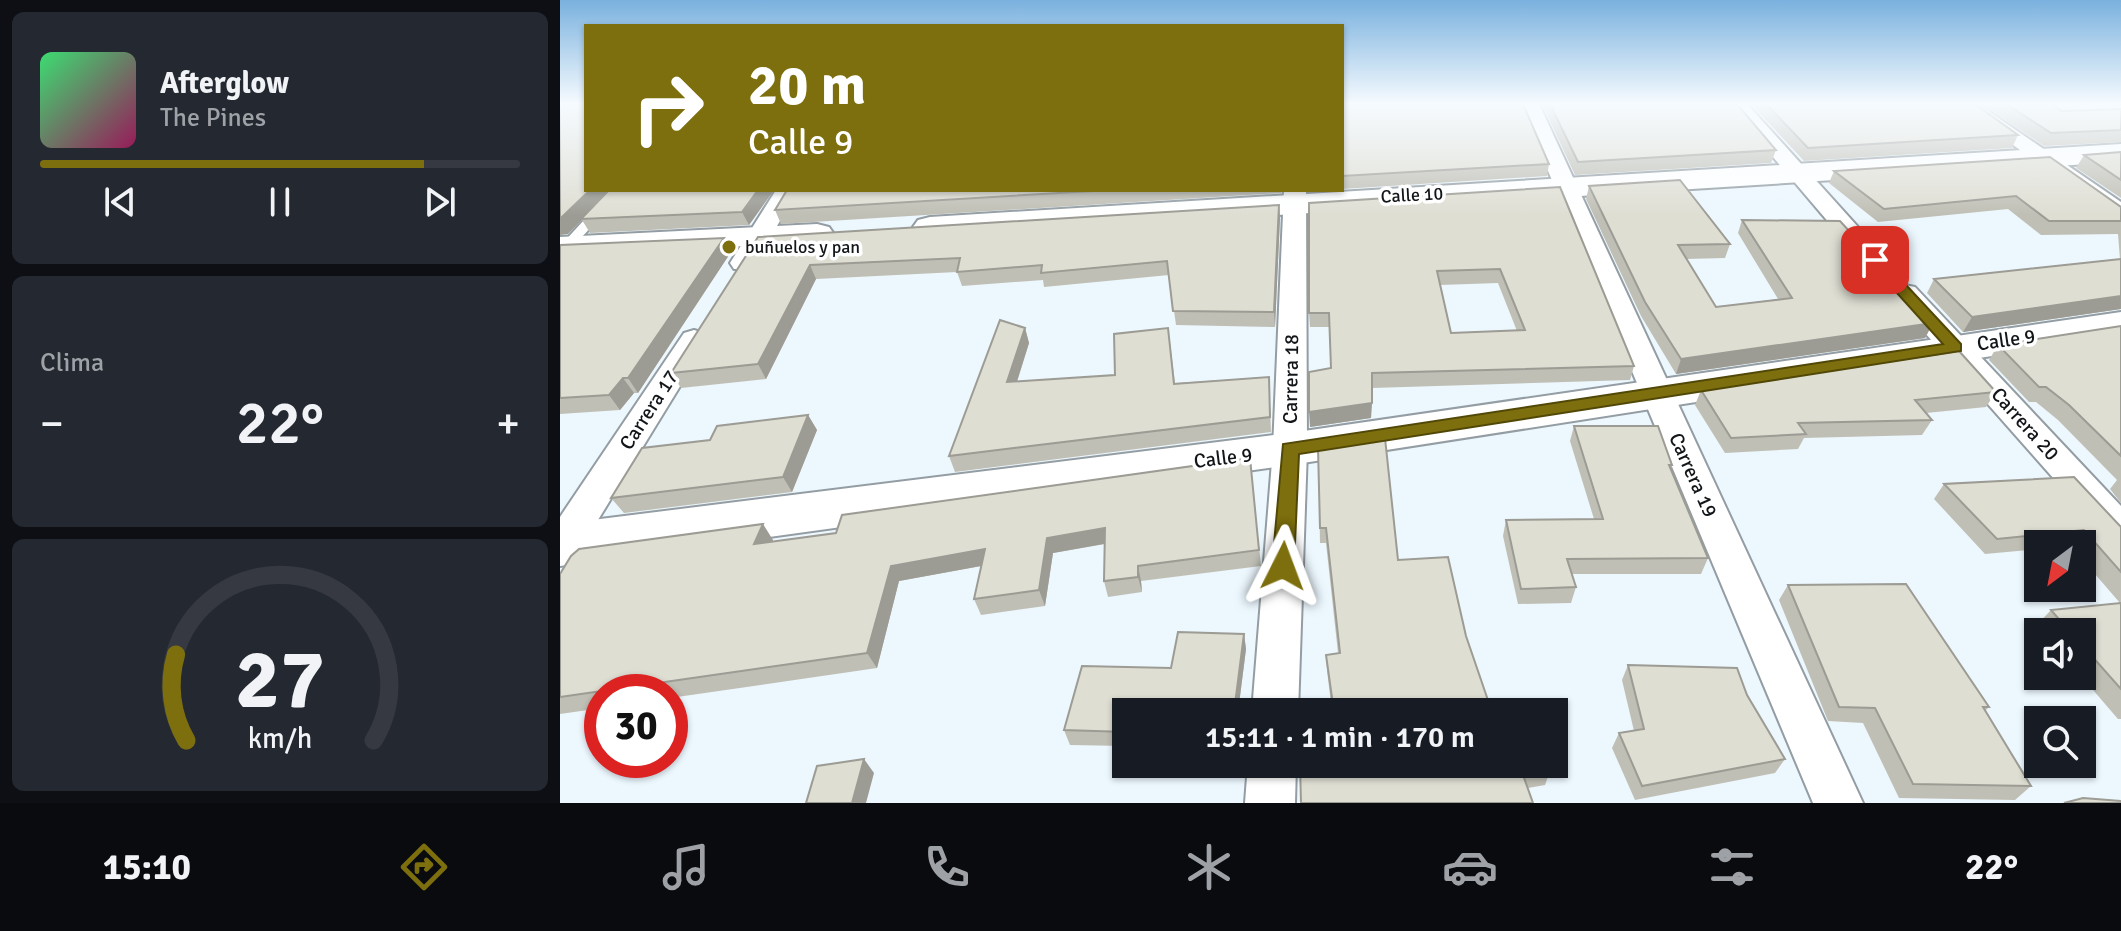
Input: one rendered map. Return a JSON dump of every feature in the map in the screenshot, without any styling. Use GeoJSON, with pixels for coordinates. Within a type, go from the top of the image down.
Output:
{"type":"FeatureCollection","features":[{"type":"Feature","properties":{"kind":"main road","name":"Calle 10"},"geometry":{"type":"LineString","coordinates":[[900,229],[1294,196],[1566,187],[2121,153]]}},
{"type":"Feature","properties":{"kind":"main road"},"geometry":{"type":"LineString","coordinates":[[563,247],[853,232]]}},
{"type":"Feature","properties":{"kind":"main road","name":"Calle 9"},"geometry":{"type":"LineString","coordinates":[[561,546],[1290,449],[2121,324]]}},
{"type":"Feature","properties":{"kind":"street","name":"Carrera 19"},"geometry":{"type":"LineString","coordinates":[[1546,141],[1838,803]]}},
{"type":"Feature","properties":{"kind":"street","name":"Carrera 20"},"geometry":{"type":"LineString","coordinates":[[1769,141],[2121,530]]}},
{"type":"Feature","properties":{"kind":"street"},"geometry":{"type":"LineString","coordinates":[[2019,141],[2121,213]]}},
{"type":"Feature","properties":{"kind":"street"},"geometry":{"type":"LineString","coordinates":[[724,292],[786,192]]}},
{"type":"Feature","properties":{"kind":"street","name":"Carrera 18"},"geometry":{"type":"LineString","coordinates":[[1276,698],[1290,449],[1294,196]]}},
{"type":"Feature","properties":{"kind":"street","name":"Carrera 17"},"geometry":{"type":"LineString","coordinates":[[561,546],[707,318]]}},
{"type":"Feature","properties":{"kind":"street"},"geometry":{"type":"LineString","coordinates":[[1270,803],[1271,778]]}},
{"type":"Feature","properties":{"kind":"lane"},"geometry":{"type":"LineString","coordinates":[[563,247],[610,200]]}},
{"type":"Feature","properties":{"kind":"building"},"geometry":{"type":"Polygon","coordinates":[[[560,141],[584,141],[584,192],[588,192],[560,219],[560,141]]]}},
{"type":"Feature","properties":{"kind":"building"},"geometry":{"type":"Polygon","coordinates":[[[1344,141],[1539,141],[1549,164],[1344,176],[1344,141]]]}},
{"type":"Feature","properties":{"kind":"building"},"geometry":{"type":"Polygon","coordinates":[[[1568,141],[1769,141],[1776,150],[1578,162],[1568,141]]]}},
{"type":"Feature","properties":{"kind":"building"},"geometry":{"type":"Polygon","coordinates":[[[1802,141],[1913,141],[1808,148],[1802,141]]]}},
{"type":"Feature","properties":{"kind":"building"},"geometry":{"type":"Polygon","coordinates":[[[2121,152],[2121,180],[2084,155],[2121,152]]]}},
{"type":"Feature","properties":{"kind":"building"},"geometry":{"type":"Polygon","coordinates":[[[2050,157],[2121,207],[2121,221],[2049,221],[2016,196],[1884,209],[1834,171],[2050,157]]]}},
{"type":"Feature","properties":{"kind":"building"},"geometry":{"type":"Polygon","coordinates":[[[1680,180],[1730,244],[1678,245],[1716,307],[1792,298],[1742,220],[1840,221],[1933,323],[1681,359],[1645,302],[1589,186],[1680,180]]]}},
{"type":"Feature","properties":{"kind":"building"},"geometry":{"type":"Polygon","coordinates":[[[1560,187],[1634,366],[1372,373],[1372,403],[1309,412],[1309,372],[1331,368],[1329,313],[1309,313],[1309,203],[1560,187]],[[1500,269],[1437,271],[1451,333],[1525,330],[1500,269]]]}},
{"type":"Feature","properties":{"kind":"building"},"geometry":{"type":"Polygon","coordinates":[[[607,192],[757,192],[742,212],[581,219],[607,192]]]}},
{"type":"Feature","properties":{"kind":"building"},"geometry":{"type":"Polygon","coordinates":[[[786,192],[1076,192],[775,210],[786,192]]]}},
{"type":"Feature","properties":{"kind":"building"},"geometry":{"type":"Polygon","coordinates":[[[1279,205],[1274,312],[1173,311],[1167,261],[1041,273],[1042,265],[957,272],[960,258],[810,265],[758,364],[671,373],[758,237],[1279,205]]]}},
{"type":"Feature","properties":{"kind":"building"},"geometry":{"type":"Polygon","coordinates":[[[724,238],[628,378],[623,378],[609,395],[560,398],[560,245],[724,238]]]}},
{"type":"Feature","properties":{"kind":"building"},"geometry":{"type":"Polygon","coordinates":[[[2121,259],[2121,296],[1972,317],[1934,279],[2121,259]]]}},
{"type":"Feature","properties":{"kind":"building"},"geometry":{"type":"Polygon","coordinates":[[[1000,320],[1025,328],[1007,382],[1115,375],[1114,334],[1168,328],[1174,384],[1269,377],[1270,417],[949,456],[1000,320]]]}},
{"type":"Feature","properties":{"kind":"building"},"geometry":{"type":"Polygon","coordinates":[[[2121,326],[2121,456],[2069,405],[2046,387],[2039,387],[1998,345],[2121,326]]]}},
{"type":"Feature","properties":{"kind":"building"},"geometry":{"type":"Polygon","coordinates":[[[1959,351],[1996,392],[1915,400],[1932,420],[1798,423],[1806,434],[1731,438],[1701,390],[1959,351]]]}},
{"type":"Feature","properties":{"kind":"building"},"geometry":{"type":"Polygon","coordinates":[[[808,415],[783,477],[611,498],[642,448],[710,440],[717,426],[808,415]]]}},
{"type":"Feature","properties":{"kind":"building"},"geometry":{"type":"Polygon","coordinates":[[[1574,426],[1658,426],[1672,465],[1669,465],[1708,558],[1567,559],[1576,587],[1521,589],[1506,520],[1603,519],[1574,426]]]}},
{"type":"Feature","properties":{"kind":"building"},"geometry":{"type":"Polygon","coordinates":[[[1385,438],[1398,560],[1448,557],[1466,636],[1487,698],[1332,698],[1326,655],[1340,653],[1326,528],[1320,528],[1318,448],[1385,438]]]}},
{"type":"Feature","properties":{"kind":"building"},"geometry":{"type":"Polygon","coordinates":[[[1250,458],[1259,550],[1138,566],[1138,577],[1104,581],[1105,528],[1047,538],[1039,590],[974,599],[985,549],[891,566],[867,653],[688,679],[688,674],[584,674],[584,694],[560,697],[560,574],[579,549],[763,524],[754,544],[836,533],[842,515],[1250,458]]]}},
{"type":"Feature","properties":{"kind":"building"},"geometry":{"type":"Polygon","coordinates":[[[2074,477],[2121,527],[2121,572],[2096,544],[2096,530],[2024,530],[2024,536],[1997,539],[1944,484],[2074,477]]]}},
{"type":"Feature","properties":{"kind":"building"},"geometry":{"type":"Polygon","coordinates":[[[1906,584],[1989,707],[1983,707],[2031,786],[1913,784],[1875,708],[1839,707],[1788,585],[1906,584]]]}},
{"type":"Feature","properties":{"kind":"building"},"geometry":{"type":"Polygon","coordinates":[[[2121,603],[2121,689],[2096,661],[2096,618],[2058,618],[2051,610],[2121,603]]]}},
{"type":"Feature","properties":{"kind":"building"},"geometry":{"type":"Polygon","coordinates":[[[1178,632],[1244,634],[1236,698],[1112,698],[1112,732],[1064,730],[1082,666],[1171,668],[1178,632]]]}},
{"type":"Feature","properties":{"kind":"building"},"geometry":{"type":"Polygon","coordinates":[[[1628,665],[1737,668],[1747,695],[1785,759],[1642,786],[1619,733],[1644,729],[1628,665]]]}},
{"type":"Feature","properties":{"kind":"building"},"geometry":{"type":"Polygon","coordinates":[[[864,759],[852,803],[806,803],[817,766],[864,759]]]}},
{"type":"Feature","properties":{"kind":"building"},"geometry":{"type":"Polygon","coordinates":[[[1300,778],[1524,778],[1533,803],[1301,803],[1300,778]]]}},
{"type":"Feature","properties":{"kind":"building"},"geometry":{"type":"Polygon","coordinates":[[[2083,798],[2121,801],[2121,803],[2064,803],[2083,798]]]}},
{"type":"Feature","properties":{"kind":"place","name":"buñuelos y pan"},"geometry":{"type":"Point","coordinates":[729,247]}},
{"type":"Feature","properties":{"kind":"route"},"geometry":{"type":"LineString","coordinates":[[1283,566],[1290,449],[1955,347],[1875,260]]}}]}
